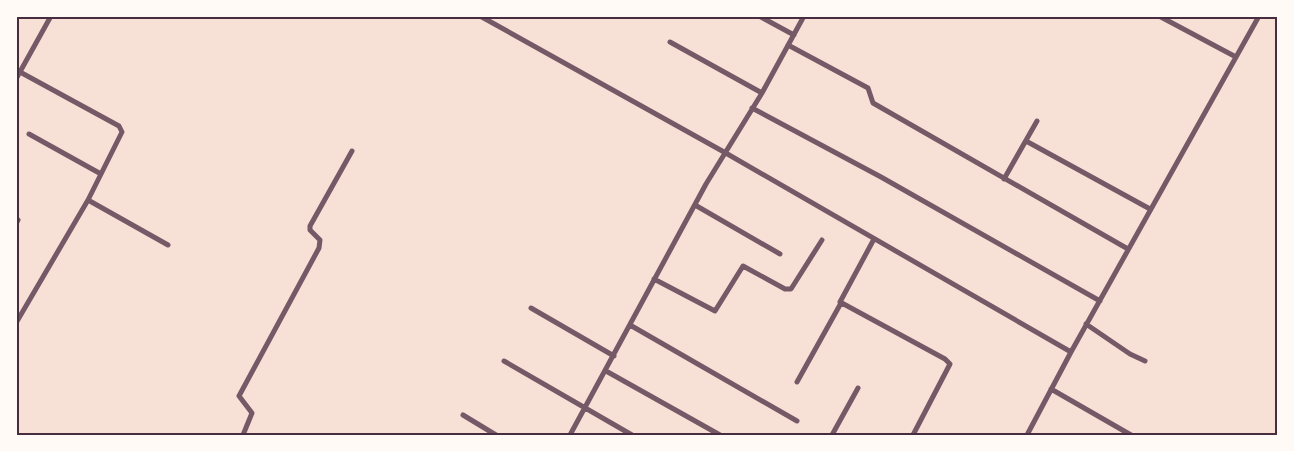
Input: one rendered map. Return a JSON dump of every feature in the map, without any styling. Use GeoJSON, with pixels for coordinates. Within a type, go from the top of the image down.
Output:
{"type":"FeatureCollection","features":[{"type":"Feature","properties":{"kind":"street"},"geometry":{"type":"LineString","coordinates":[[16,78],[51,16]]}},
{"type":"Feature","properties":{"kind":"street"},"geometry":{"type":"LineString","coordinates":[[480,16],[724,152],[1071,352]]}},
{"type":"Feature","properties":{"kind":"street"},"geometry":{"type":"LineString","coordinates":[[759,16],[794,35]]}},
{"type":"Feature","properties":{"kind":"street"},"geometry":{"type":"LineString","coordinates":[[570,435],[724,152],[762,93],[804,16]]}},
{"type":"Feature","properties":{"kind":"street"},"geometry":{"type":"LineString","coordinates":[[1160,16],[1236,58]]}},
{"type":"Feature","properties":{"kind":"street"},"geometry":{"type":"LineString","coordinates":[[1027,435],[1086,324],[1259,16]]}},
{"type":"Feature","properties":{"kind":"street"},"geometry":{"type":"LineString","coordinates":[[670,42],[762,93]]}},
{"type":"Feature","properties":{"kind":"street"},"geometry":{"type":"LineString","coordinates":[[788,45],[868,88],[873,103],[1128,249]]}},
{"type":"Feature","properties":{"kind":"street"},"geometry":{"type":"LineString","coordinates":[[16,323],[88,200],[122,136],[121,129],[20,72]]}},
{"type":"Feature","properties":{"kind":"street"},"geometry":{"type":"LineString","coordinates":[[752,108],[881,177],[1100,301]]}},
{"type":"Feature","properties":{"kind":"street"},"geometry":{"type":"LineString","coordinates":[[1004,179],[1037,122]]}},
{"type":"Feature","properties":{"kind":"street"},"geometry":{"type":"LineString","coordinates":[[30,134],[101,174]]}},
{"type":"Feature","properties":{"kind":"street"},"geometry":{"type":"LineString","coordinates":[[1026,141],[1150,209]]}},
{"type":"Feature","properties":{"kind":"street"},"geometry":{"type":"LineString","coordinates":[[242,435],[252,413],[239,396],[320,248],[320,240],[310,230],[310,226],[352,151]]}},
{"type":"Feature","properties":{"kind":"street"},"geometry":{"type":"LineString","coordinates":[[88,200],[168,245]]}},
{"type":"Feature","properties":{"kind":"street"},"geometry":{"type":"LineString","coordinates":[[695,205],[780,254]]}},
{"type":"Feature","properties":{"kind":"street"},"geometry":{"type":"LineString","coordinates":[[797,382],[841,303],[840,298],[874,238]]}},
{"type":"Feature","properties":{"kind":"street"},"geometry":{"type":"LineString","coordinates":[[654,279],[715,311],[743,266],[785,289],[791,289],[822,240]]}},
{"type":"Feature","properties":{"kind":"street"},"geometry":{"type":"LineString","coordinates":[[841,303],[945,359],[950,364],[914,435]]}},
{"type":"Feature","properties":{"kind":"street"},"geometry":{"type":"LineString","coordinates":[[531,308],[614,356]]}},
{"type":"Feature","properties":{"kind":"street"},"geometry":{"type":"LineString","coordinates":[[1086,324],[1130,354],[1145,361]]}},
{"type":"Feature","properties":{"kind":"street"},"geometry":{"type":"LineString","coordinates":[[630,325],[797,421]]}},
{"type":"Feature","properties":{"kind":"street"},"geometry":{"type":"LineString","coordinates":[[504,361],[632,435]]}},
{"type":"Feature","properties":{"kind":"street"},"geometry":{"type":"LineString","coordinates":[[606,371],[720,435]]}},
{"type":"Feature","properties":{"kind":"street"},"geometry":{"type":"LineString","coordinates":[[832,435],[858,388]]}},
{"type":"Feature","properties":{"kind":"street"},"geometry":{"type":"LineString","coordinates":[[1051,389],[1131,435]]}},
{"type":"Feature","properties":{"kind":"street"},"geometry":{"type":"LineString","coordinates":[[463,415],[496,435]]}}]}
